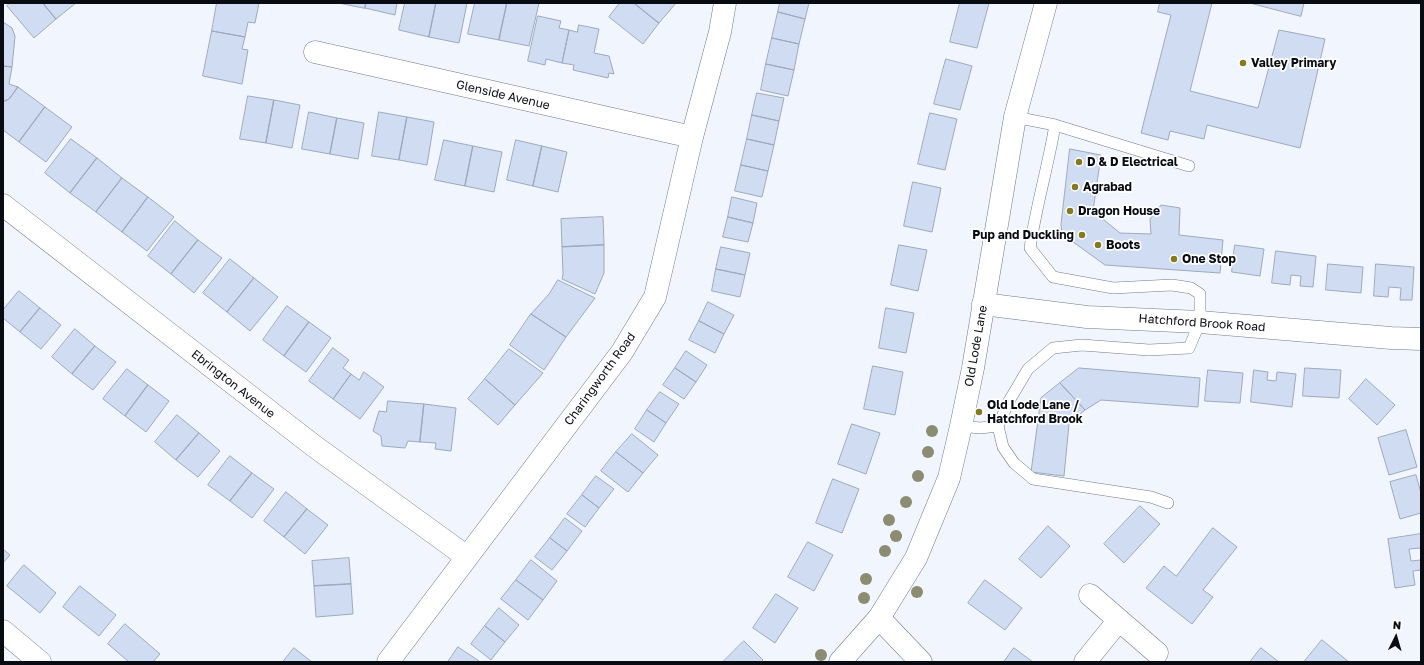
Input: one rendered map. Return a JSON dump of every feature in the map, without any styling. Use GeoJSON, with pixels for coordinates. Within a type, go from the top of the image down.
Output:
{"type":"FeatureCollection","features":[{"type":"Feature","properties":{"kind":"street","name":"Charingworth Road"},"geometry":{"type":"LineString","coordinates":[[388,662],[622,352],[655,297],[692,137],[720,32],[725,3]]}},
{"type":"Feature","properties":{"kind":"street","name":"Old Lode Lane"},"geometry":{"type":"LineString","coordinates":[[840,662],[879,618],[916,558],[949,478],[961,426],[1015,117],[1046,3]]}},
{"type":"Feature","properties":{"kind":"street","name":"Glenside Avenue"},"geometry":{"type":"LineString","coordinates":[[315,52],[692,137]]}},
{"type":"Feature","properties":{"kind":"street","name":"Ebrington Avenue"},"geometry":{"type":"LineString","coordinates":[[3,205],[314,446],[467,557]]}},
{"type":"Feature","properties":{"kind":"street","name":"Hatchford Brook Road"},"geometry":{"type":"LineString","coordinates":[[983,304],[1087,317],[1200,322],[1421,340]]}},
{"type":"Feature","properties":{"kind":"street"},"geometry":{"type":"LineString","coordinates":[[1090,595],[1157,654]]}},
{"type":"Feature","properties":{"kind":"street"},"geometry":{"type":"LineString","coordinates":[[879,618],[921,662]]}},
{"type":"Feature","properties":{"kind":"street"},"geometry":{"type":"LineString","coordinates":[[1085,662],[1119,620]]}},
{"type":"Feature","properties":{"kind":"street"},"geometry":{"type":"LineString","coordinates":[[3,631],[40,662]]}},
{"type":"Feature","properties":{"kind":"lane"},"geometry":{"type":"LineString","coordinates":[[1015,117],[1055,125],[1189,166]]}},
{"type":"Feature","properties":{"kind":"lane"},"geometry":{"type":"LineString","coordinates":[[1055,125],[1052,145],[1034,220],[1030,248],[1053,277],[1114,288],[1172,285],[1191,288],[1200,294],[1200,322],[1189,348],[1149,350],[1082,345],[1053,348],[1028,369],[1009,401],[998,426],[1003,447],[1014,463],[1033,479],[1151,497],[1168,503]]}},
{"type":"Feature","properties":{"kind":"lane"},"geometry":{"type":"LineString","coordinates":[[961,426],[980,428],[998,426]]}},
{"type":"Feature","properties":{"kind":"building"},"geometry":{"type":"Polygon","coordinates":[[[10,3],[43,3],[56,19],[34,38],[7,6],[10,3]]]}},
{"type":"Feature","properties":{"kind":"building"},"geometry":{"type":"Polygon","coordinates":[[[43,3],[76,3],[56,19],[43,3]]]}},
{"type":"Feature","properties":{"kind":"building"},"geometry":{"type":"Polygon","coordinates":[[[217,3],[259,3],[255,23],[248,22],[245,37],[212,31],[217,3]]]}},
{"type":"Feature","properties":{"kind":"building"},"geometry":{"type":"Polygon","coordinates":[[[339,3],[366,3],[365,8],[339,3]]]}},
{"type":"Feature","properties":{"kind":"building"},"geometry":{"type":"Polygon","coordinates":[[[366,3],[397,3],[395,15],[365,8],[366,3]]]}},
{"type":"Feature","properties":{"kind":"building"},"geometry":{"type":"Polygon","coordinates":[[[405,3],[436,3],[429,37],[399,30],[405,3]]]}},
{"type":"Feature","properties":{"kind":"building"},"geometry":{"type":"Polygon","coordinates":[[[436,3],[467,3],[459,43],[429,37],[436,3]]]}},
{"type":"Feature","properties":{"kind":"building"},"geometry":{"type":"Polygon","coordinates":[[[475,3],[507,3],[499,40],[468,34],[475,3]]]}},
{"type":"Feature","properties":{"kind":"building"},"geometry":{"type":"Polygon","coordinates":[[[507,3],[539,3],[529,46],[499,40],[507,3]]]}},
{"type":"Feature","properties":{"kind":"building"},"geometry":{"type":"Polygon","coordinates":[[[620,3],[634,3],[659,23],[643,44],[609,17],[620,3]]]}},
{"type":"Feature","properties":{"kind":"building"},"geometry":{"type":"Polygon","coordinates":[[[634,3],[676,3],[659,23],[634,3]]]}},
{"type":"Feature","properties":{"kind":"building"},"geometry":{"type":"Polygon","coordinates":[[[780,3],[809,3],[805,19],[778,12],[780,3]]]}},
{"type":"Feature","properties":{"kind":"building"},"geometry":{"type":"Polygon","coordinates":[[[960,3],[989,3],[977,48],[950,42],[960,3]]]}},
{"type":"Feature","properties":{"kind":"building"},"geometry":{"type":"Polygon","coordinates":[[[1160,3],[1212,3],[1190,91],[1258,108],[1279,30],[1325,39],[1300,148],[1207,125],[1204,139],[1170,131],[1168,140],[1141,133],[1171,15],[1158,12],[1160,3]]]}},
{"type":"Feature","properties":{"kind":"building"},"geometry":{"type":"Polygon","coordinates":[[[1250,3],[1304,3],[1301,16],[1250,3]]]}},
{"type":"Feature","properties":{"kind":"building"},"geometry":{"type":"Polygon","coordinates":[[[778,12],[805,19],[799,44],[772,38],[778,12]]]}},
{"type":"Feature","properties":{"kind":"building"},"geometry":{"type":"Polygon","coordinates":[[[538,16],[561,21],[559,28],[569,30],[562,63],[546,59],[545,65],[528,61],[538,16]]]}},
{"type":"Feature","properties":{"kind":"building"},"geometry":{"type":"Polygon","coordinates":[[[3,22],[12,28],[15,36],[12,67],[3,66],[3,22]]]}},
{"type":"Feature","properties":{"kind":"building"},"geometry":{"type":"Polygon","coordinates":[[[579,25],[599,29],[594,53],[609,56],[614,74],[609,73],[608,78],[573,70],[574,65],[562,63],[569,30],[577,32],[579,25]]]}},
{"type":"Feature","properties":{"kind":"building"},"geometry":{"type":"Polygon","coordinates":[[[212,31],[245,37],[242,49],[248,50],[242,84],[203,76],[212,31]]]}},
{"type":"Feature","properties":{"kind":"building"},"geometry":{"type":"Polygon","coordinates":[[[772,38],[799,44],[794,70],[766,64],[772,38]]]}},
{"type":"Feature","properties":{"kind":"building"},"geometry":{"type":"Polygon","coordinates":[[[946,59],[972,66],[960,110],[934,104],[946,59]]]}},
{"type":"Feature","properties":{"kind":"building"},"geometry":{"type":"Polygon","coordinates":[[[766,64],[794,70],[788,96],[761,90],[766,64]]]}},
{"type":"Feature","properties":{"kind":"building"},"geometry":{"type":"Polygon","coordinates":[[[3,66],[12,67],[9,84],[18,87],[9,99],[3,102],[3,66]]]}},
{"type":"Feature","properties":{"kind":"building"},"geometry":{"type":"Polygon","coordinates":[[[18,87],[45,107],[19,142],[3,130],[3,102],[9,99],[18,87]]]}},
{"type":"Feature","properties":{"kind":"building"},"geometry":{"type":"Polygon","coordinates":[[[757,93],[784,98],[779,121],[752,115],[757,93]]]}},
{"type":"Feature","properties":{"kind":"building"},"geometry":{"type":"Polygon","coordinates":[[[248,96],[274,100],[266,143],[240,139],[248,96]]]}},
{"type":"Feature","properties":{"kind":"building"},"geometry":{"type":"Polygon","coordinates":[[[274,100],[300,105],[292,148],[266,143],[274,100]]]}},
{"type":"Feature","properties":{"kind":"building"},"geometry":{"type":"Polygon","coordinates":[[[45,107],[72,127],[46,162],[19,142],[45,107]]]}},
{"type":"Feature","properties":{"kind":"building"},"geometry":{"type":"Polygon","coordinates":[[[309,112],[337,118],[330,154],[302,149],[309,112]]]}},
{"type":"Feature","properties":{"kind":"building"},"geometry":{"type":"Polygon","coordinates":[[[379,112],[407,117],[399,160],[372,156],[379,112]]]}},
{"type":"Feature","properties":{"kind":"building"},"geometry":{"type":"Polygon","coordinates":[[[930,113],[957,119],[945,170],[918,164],[930,113]]]}},
{"type":"Feature","properties":{"kind":"building"},"geometry":{"type":"Polygon","coordinates":[[[752,115],[779,121],[774,145],[747,139],[752,115]]]}},
{"type":"Feature","properties":{"kind":"building"},"geometry":{"type":"Polygon","coordinates":[[[407,117],[434,122],[427,165],[399,160],[407,117]]]}},
{"type":"Feature","properties":{"kind":"building"},"geometry":{"type":"Polygon","coordinates":[[[337,118],[364,123],[358,159],[330,154],[337,118]]]}},
{"type":"Feature","properties":{"kind":"building"},"geometry":{"type":"Polygon","coordinates":[[[71,139],[97,158],[70,193],[45,173],[71,139]]]}},
{"type":"Feature","properties":{"kind":"building"},"geometry":{"type":"Polygon","coordinates":[[[747,139],[774,145],[768,171],[741,165],[747,139]]]}},
{"type":"Feature","properties":{"kind":"building"},"geometry":{"type":"Polygon","coordinates":[[[444,140],[473,146],[465,186],[435,180],[444,140]]]}},
{"type":"Feature","properties":{"kind":"building"},"geometry":{"type":"Polygon","coordinates":[[[516,140],[542,146],[533,186],[507,180],[516,140]]]}},
{"type":"Feature","properties":{"kind":"building"},"geometry":{"type":"Polygon","coordinates":[[[473,146],[502,152],[494,192],[465,186],[473,146]]]}},
{"type":"Feature","properties":{"kind":"building"},"geometry":{"type":"Polygon","coordinates":[[[542,146],[567,152],[558,192],[533,186],[542,146]]]}},
{"type":"Feature","properties":{"kind":"building"},"geometry":{"type":"Polygon","coordinates":[[[1070,149],[1101,155],[1093,211],[1120,233],[1151,234],[1150,219],[1161,205],[1180,208],[1179,235],[1223,240],[1220,273],[1105,265],[1062,234],[1061,225],[1070,149]]]}},
{"type":"Feature","properties":{"kind":"building"},"geometry":{"type":"Polygon","coordinates":[[[97,158],[122,178],[96,212],[70,193],[97,158]]]}},
{"type":"Feature","properties":{"kind":"building"},"geometry":{"type":"Polygon","coordinates":[[[741,165],[768,171],[762,197],[735,191],[741,165]]]}},
{"type":"Feature","properties":{"kind":"building"},"geometry":{"type":"Polygon","coordinates":[[[122,178],[148,197],[122,232],[96,212],[122,178]]]}},
{"type":"Feature","properties":{"kind":"building"},"geometry":{"type":"Polygon","coordinates":[[[913,182],[941,188],[932,232],[904,226],[913,182]]]}},
{"type":"Feature","properties":{"kind":"building"},"geometry":{"type":"Polygon","coordinates":[[[148,197],[174,217],[147,251],[122,232],[148,197]]]}},
{"type":"Feature","properties":{"kind":"building"},"geometry":{"type":"Polygon","coordinates":[[[732,197],[757,203],[753,223],[728,217],[732,197]]]}},
{"type":"Feature","properties":{"kind":"building"},"geometry":{"type":"Polygon","coordinates":[[[603,217],[604,245],[562,247],[561,219],[603,217]]]}},
{"type":"Feature","properties":{"kind":"building"},"geometry":{"type":"Polygon","coordinates":[[[728,217],[753,223],[748,242],[723,237],[728,217]]]}},
{"type":"Feature","properties":{"kind":"building"},"geometry":{"type":"Polygon","coordinates":[[[175,221],[198,240],[171,274],[148,256],[175,221]]]}},
{"type":"Feature","properties":{"kind":"building"},"geometry":{"type":"Polygon","coordinates":[[[198,240],[222,258],[194,293],[171,274],[198,240]]]}},
{"type":"Feature","properties":{"kind":"building"},"geometry":{"type":"Polygon","coordinates":[[[604,245],[604,273],[595,294],[562,279],[562,247],[604,245]]]}},
{"type":"Feature","properties":{"kind":"building"},"geometry":{"type":"Polygon","coordinates":[[[899,245],[927,250],[918,291],[891,285],[899,245]]]}},
{"type":"Feature","properties":{"kind":"building"},"geometry":{"type":"Polygon","coordinates":[[[1235,245],[1264,249],[1260,276],[1232,272],[1235,245]]]}},
{"type":"Feature","properties":{"kind":"building"},"geometry":{"type":"Polygon","coordinates":[[[721,247],[750,253],[745,275],[716,269],[721,247]]]}},
{"type":"Feature","properties":{"kind":"building"},"geometry":{"type":"Polygon","coordinates":[[[1276,251],[1316,256],[1313,287],[1300,286],[1301,276],[1291,275],[1290,285],[1272,283],[1276,251]]]}},
{"type":"Feature","properties":{"kind":"building"},"geometry":{"type":"Polygon","coordinates":[[[230,259],[254,278],[227,312],[203,293],[230,259]]]}},
{"type":"Feature","properties":{"kind":"building"},"geometry":{"type":"Polygon","coordinates":[[[1328,264],[1363,267],[1361,293],[1326,290],[1328,264]]]}},
{"type":"Feature","properties":{"kind":"building"},"geometry":{"type":"Polygon","coordinates":[[[1376,264],[1414,267],[1412,300],[1400,300],[1401,288],[1389,287],[1388,297],[1374,296],[1376,264]]]}},
{"type":"Feature","properties":{"kind":"building"},"geometry":{"type":"Polygon","coordinates":[[[716,269],[745,275],[740,297],[712,291],[716,269]]]}},
{"type":"Feature","properties":{"kind":"building"},"geometry":{"type":"Polygon","coordinates":[[[254,278],[278,297],[250,331],[227,312],[254,278]]]}},
{"type":"Feature","properties":{"kind":"building"},"geometry":{"type":"Polygon","coordinates":[[[558,280],[595,298],[566,337],[531,314],[549,294],[558,280]]]}},
{"type":"Feature","properties":{"kind":"building"},"geometry":{"type":"Polygon","coordinates":[[[19,291],[40,308],[20,332],[3,318],[3,310],[19,291]]]}},
{"type":"Feature","properties":{"kind":"building"},"geometry":{"type":"Polygon","coordinates":[[[708,302],[734,315],[724,334],[699,321],[708,302]]]}},
{"type":"Feature","properties":{"kind":"building"},"geometry":{"type":"Polygon","coordinates":[[[287,306],[309,322],[284,356],[263,340],[287,306]]]}},
{"type":"Feature","properties":{"kind":"building"},"geometry":{"type":"Polygon","coordinates":[[[40,308],[61,325],[41,349],[20,332],[40,308]]]}},
{"type":"Feature","properties":{"kind":"building"},"geometry":{"type":"Polygon","coordinates":[[[886,308],[914,313],[906,353],[879,348],[886,308]]]}},
{"type":"Feature","properties":{"kind":"building"},"geometry":{"type":"Polygon","coordinates":[[[531,314],[566,337],[544,370],[510,345],[531,314]]]}},
{"type":"Feature","properties":{"kind":"building"},"geometry":{"type":"Polygon","coordinates":[[[699,321],[724,334],[715,353],[689,340],[699,321]]]}},
{"type":"Feature","properties":{"kind":"building"},"geometry":{"type":"Polygon","coordinates":[[[309,322],[331,338],[306,372],[284,356],[309,322]]]}},
{"type":"Feature","properties":{"kind":"building"},"geometry":{"type":"Polygon","coordinates":[[[75,329],[95,346],[72,374],[52,357],[75,329]]]}},
{"type":"Feature","properties":{"kind":"building"},"geometry":{"type":"Polygon","coordinates":[[[95,346],[116,362],[93,390],[72,374],[95,346]]]}},
{"type":"Feature","properties":{"kind":"building"},"geometry":{"type":"Polygon","coordinates":[[[333,348],[349,360],[343,368],[351,374],[333,399],[309,381],[333,348]]]}},
{"type":"Feature","properties":{"kind":"building"},"geometry":{"type":"Polygon","coordinates":[[[509,349],[543,373],[515,405],[485,379],[509,349]]]}},
{"type":"Feature","properties":{"kind":"building"},"geometry":{"type":"Polygon","coordinates":[[[686,351],[707,365],[696,382],[675,368],[686,351]]]}},
{"type":"Feature","properties":{"kind":"building"},"geometry":{"type":"Polygon","coordinates":[[[873,366],[903,372],[895,415],[864,409],[873,366]]]}},
{"type":"Feature","properties":{"kind":"building"},"geometry":{"type":"Polygon","coordinates":[[[675,368],[696,382],[684,399],[663,385],[675,368]]]}},
{"type":"Feature","properties":{"kind":"building"},"geometry":{"type":"Polygon","coordinates":[[[1079,368],[1200,378],[1198,407],[1101,400],[1085,410],[1060,383],[1079,368]]]}},
{"type":"Feature","properties":{"kind":"building"},"geometry":{"type":"Polygon","coordinates":[[[1305,368],[1341,370],[1339,398],[1303,396],[1305,368]]]}},
{"type":"Feature","properties":{"kind":"building"},"geometry":{"type":"Polygon","coordinates":[[[127,369],[148,385],[125,416],[103,399],[127,369]]]}},
{"type":"Feature","properties":{"kind":"building"},"geometry":{"type":"Polygon","coordinates":[[[1208,370],[1243,373],[1240,403],[1205,401],[1208,370]]]}},
{"type":"Feature","properties":{"kind":"building"},"geometry":{"type":"Polygon","coordinates":[[[1254,370],[1268,372],[1267,380],[1276,381],[1277,372],[1296,374],[1292,407],[1251,402],[1254,370]]]}},
{"type":"Feature","properties":{"kind":"building"},"geometry":{"type":"Polygon","coordinates":[[[364,372],[384,387],[360,419],[333,399],[351,374],[359,380],[364,372]]]}},
{"type":"Feature","properties":{"kind":"building"},"geometry":{"type":"Polygon","coordinates":[[[485,379],[515,405],[498,425],[468,399],[485,379]]]}},
{"type":"Feature","properties":{"kind":"building"},"geometry":{"type":"Polygon","coordinates":[[[1366,379],[1395,405],[1377,425],[1349,399],[1366,379]]]}},
{"type":"Feature","properties":{"kind":"building"},"geometry":{"type":"Polygon","coordinates":[[[1060,383],[1085,410],[1069,424],[1064,476],[1031,472],[1041,398],[1060,383]]]}},
{"type":"Feature","properties":{"kind":"building"},"geometry":{"type":"Polygon","coordinates":[[[148,385],[169,401],[146,432],[125,416],[148,385]]]}},
{"type":"Feature","properties":{"kind":"building"},"geometry":{"type":"Polygon","coordinates":[[[660,392],[679,404],[666,423],[647,410],[660,392]]]}},
{"type":"Feature","properties":{"kind":"building"},"geometry":{"type":"Polygon","coordinates":[[[388,401],[424,404],[420,442],[408,441],[405,448],[382,446],[381,436],[373,431],[379,411],[386,412],[388,401]]]}},
{"type":"Feature","properties":{"kind":"building"},"geometry":{"type":"Polygon","coordinates":[[[424,404],[456,408],[451,451],[435,449],[436,443],[420,442],[424,404]]]}},
{"type":"Feature","properties":{"kind":"building"},"geometry":{"type":"Polygon","coordinates":[[[647,410],[666,423],[654,442],[635,429],[647,410]]]}},
{"type":"Feature","properties":{"kind":"building"},"geometry":{"type":"Polygon","coordinates":[[[177,415],[199,433],[176,460],[155,442],[177,415]]]}},
{"type":"Feature","properties":{"kind":"building"},"geometry":{"type":"Polygon","coordinates":[[[852,424],[880,433],[866,474],[838,464],[852,424]]]}},
{"type":"Feature","properties":{"kind":"building"},"geometry":{"type":"Polygon","coordinates":[[[1406,430],[1417,467],[1389,475],[1378,438],[1406,430]]]}},
{"type":"Feature","properties":{"kind":"building"},"geometry":{"type":"Polygon","coordinates":[[[199,433],[220,451],[198,477],[176,460],[199,433]]]}},
{"type":"Feature","properties":{"kind":"building"},"geometry":{"type":"Polygon","coordinates":[[[632,434],[658,455],[643,473],[616,452],[632,434]]]}},
{"type":"Feature","properties":{"kind":"building"},"geometry":{"type":"Polygon","coordinates":[[[616,452],[643,473],[628,492],[601,471],[616,452]]]}},
{"type":"Feature","properties":{"kind":"building"},"geometry":{"type":"Polygon","coordinates":[[[230,456],[252,473],[230,501],[208,485],[230,456]]]}},
{"type":"Feature","properties":{"kind":"building"},"geometry":{"type":"Polygon","coordinates":[[[252,473],[274,489],[252,518],[230,501],[252,473]]]}},
{"type":"Feature","properties":{"kind":"building"},"geometry":{"type":"Polygon","coordinates":[[[1416,475],[1421,493],[1421,513],[1400,519],[1390,482],[1416,475]]]}},
{"type":"Feature","properties":{"kind":"building"},"geometry":{"type":"Polygon","coordinates":[[[596,476],[614,489],[599,508],[582,495],[596,476]]]}},
{"type":"Feature","properties":{"kind":"building"},"geometry":{"type":"Polygon","coordinates":[[[833,479],[859,489],[842,533],[816,523],[833,479]]]}},
{"type":"Feature","properties":{"kind":"building"},"geometry":{"type":"Polygon","coordinates":[[[286,492],[307,509],[284,537],[264,521],[286,492]]]}},
{"type":"Feature","properties":{"kind":"building"},"geometry":{"type":"Polygon","coordinates":[[[582,495],[599,508],[585,527],[567,514],[582,495]]]}},
{"type":"Feature","properties":{"kind":"building"},"geometry":{"type":"Polygon","coordinates":[[[1140,506],[1160,524],[1124,563],[1104,544],[1140,506]]]}},
{"type":"Feature","properties":{"kind":"building"},"geometry":{"type":"Polygon","coordinates":[[[307,509],[328,525],[305,554],[284,537],[307,509]]]}},
{"type":"Feature","properties":{"kind":"building"},"geometry":{"type":"Polygon","coordinates":[[[565,518],[582,531],[567,551],[550,538],[565,518]]]}},
{"type":"Feature","properties":{"kind":"building"},"geometry":{"type":"Polygon","coordinates":[[[1048,526],[1070,546],[1041,578],[1019,559],[1048,526]]]}},
{"type":"Feature","properties":{"kind":"building"},"geometry":{"type":"Polygon","coordinates":[[[1213,528],[1237,547],[1203,590],[1213,597],[1192,624],[1146,588],[1164,566],[1176,576],[1213,528]]]}},
{"type":"Feature","properties":{"kind":"building"},"geometry":{"type":"Polygon","coordinates":[[[1421,534],[1421,548],[1409,549],[1411,561],[1421,560],[1421,570],[1413,571],[1415,585],[1395,588],[1388,539],[1421,534]]]}},
{"type":"Feature","properties":{"kind":"building"},"geometry":{"type":"Polygon","coordinates":[[[550,538],[567,551],[552,570],[535,557],[550,538]]]}},
{"type":"Feature","properties":{"kind":"building"},"geometry":{"type":"Polygon","coordinates":[[[808,542],[833,555],[814,591],[788,577],[808,542]]]}},
{"type":"Feature","properties":{"kind":"building"},"geometry":{"type":"Polygon","coordinates":[[[3,549],[10,555],[3,563],[3,549]]]}},
{"type":"Feature","properties":{"kind":"building"},"geometry":{"type":"Polygon","coordinates":[[[349,558],[351,584],[314,586],[312,561],[349,558]]]}},
{"type":"Feature","properties":{"kind":"building"},"geometry":{"type":"Polygon","coordinates":[[[531,560],[557,581],[543,600],[516,580],[531,560]]]}},
{"type":"Feature","properties":{"kind":"building"},"geometry":{"type":"Polygon","coordinates":[[[24,565],[56,593],[40,613],[7,586],[24,565]]]}},
{"type":"Feature","properties":{"kind":"building"},"geometry":{"type":"Polygon","coordinates":[[[516,580],[543,600],[528,620],[501,599],[516,580]]]}},
{"type":"Feature","properties":{"kind":"building"},"geometry":{"type":"Polygon","coordinates":[[[985,580],[1022,608],[1005,630],[968,603],[985,580]]]}},
{"type":"Feature","properties":{"kind":"building"},"geometry":{"type":"Polygon","coordinates":[[[351,584],[353,614],[316,617],[314,586],[351,584]]]}},
{"type":"Feature","properties":{"kind":"building"},"geometry":{"type":"Polygon","coordinates":[[[80,586],[116,615],[99,636],[63,607],[80,586]]]}},
{"type":"Feature","properties":{"kind":"building"},"geometry":{"type":"Polygon","coordinates":[[[776,594],[798,608],[775,643],[753,628],[776,594]]]}},
{"type":"Feature","properties":{"kind":"building"},"geometry":{"type":"Polygon","coordinates":[[[499,608],[519,625],[505,642],[485,626],[499,608]]]}},
{"type":"Feature","properties":{"kind":"building"},"geometry":{"type":"Polygon","coordinates":[[[125,624],[160,654],[153,662],[129,662],[108,644],[125,624]]]}},
{"type":"Feature","properties":{"kind":"building"},"geometry":{"type":"Polygon","coordinates":[[[485,626],[505,642],[491,660],[471,644],[485,626]]]}},
{"type":"Feature","properties":{"kind":"building"},"geometry":{"type":"Polygon","coordinates":[[[1322,640],[1349,662],[1304,662],[1322,640]]]}},
{"type":"Feature","properties":{"kind":"building"},"geometry":{"type":"Polygon","coordinates":[[[744,641],[763,660],[761,662],[723,662],[744,641]]]}},
{"type":"Feature","properties":{"kind":"building"},"geometry":{"type":"Polygon","coordinates":[[[458,647],[479,661],[479,662],[448,662],[458,647]]]}},
{"type":"Feature","properties":{"kind":"building"},"geometry":{"type":"Polygon","coordinates":[[[294,648],[312,662],[283,662],[294,648]]]}},
{"type":"Feature","properties":{"kind":"building"},"geometry":{"type":"Polygon","coordinates":[[[1014,648],[1033,662],[1004,662],[1014,648]]]}},
{"type":"Feature","properties":{"kind":"building"},"geometry":{"type":"Polygon","coordinates":[[[1261,648],[1279,662],[1250,662],[1261,648]]]}},
{"type":"Feature","properties":{"kind":"place","name":"Valley Primary"},"geometry":{"type":"Point","coordinates":[1243,63]}},
{"type":"Feature","properties":{"kind":"place","name":"D & D Electrical"},"geometry":{"type":"Point","coordinates":[1079,162]}},
{"type":"Feature","properties":{"kind":"place","name":"Agrabad"},"geometry":{"type":"Point","coordinates":[1075,187]}},
{"type":"Feature","properties":{"kind":"place","name":"Dragon House"},"geometry":{"type":"Point","coordinates":[1070,211]}},
{"type":"Feature","properties":{"kind":"place","name":"Pup and Duckling"},"geometry":{"type":"Point","coordinates":[1082,235]}},
{"type":"Feature","properties":{"kind":"place","name":"Boots"},"geometry":{"type":"Point","coordinates":[1098,245]}},
{"type":"Feature","properties":{"kind":"place","name":"One Stop"},"geometry":{"type":"Point","coordinates":[1174,259]}},
{"type":"Feature","properties":{"kind":"place","name":"Old Lode Lane / Hatchford Brook"},"geometry":{"type":"Point","coordinates":[979,412]}}]}
